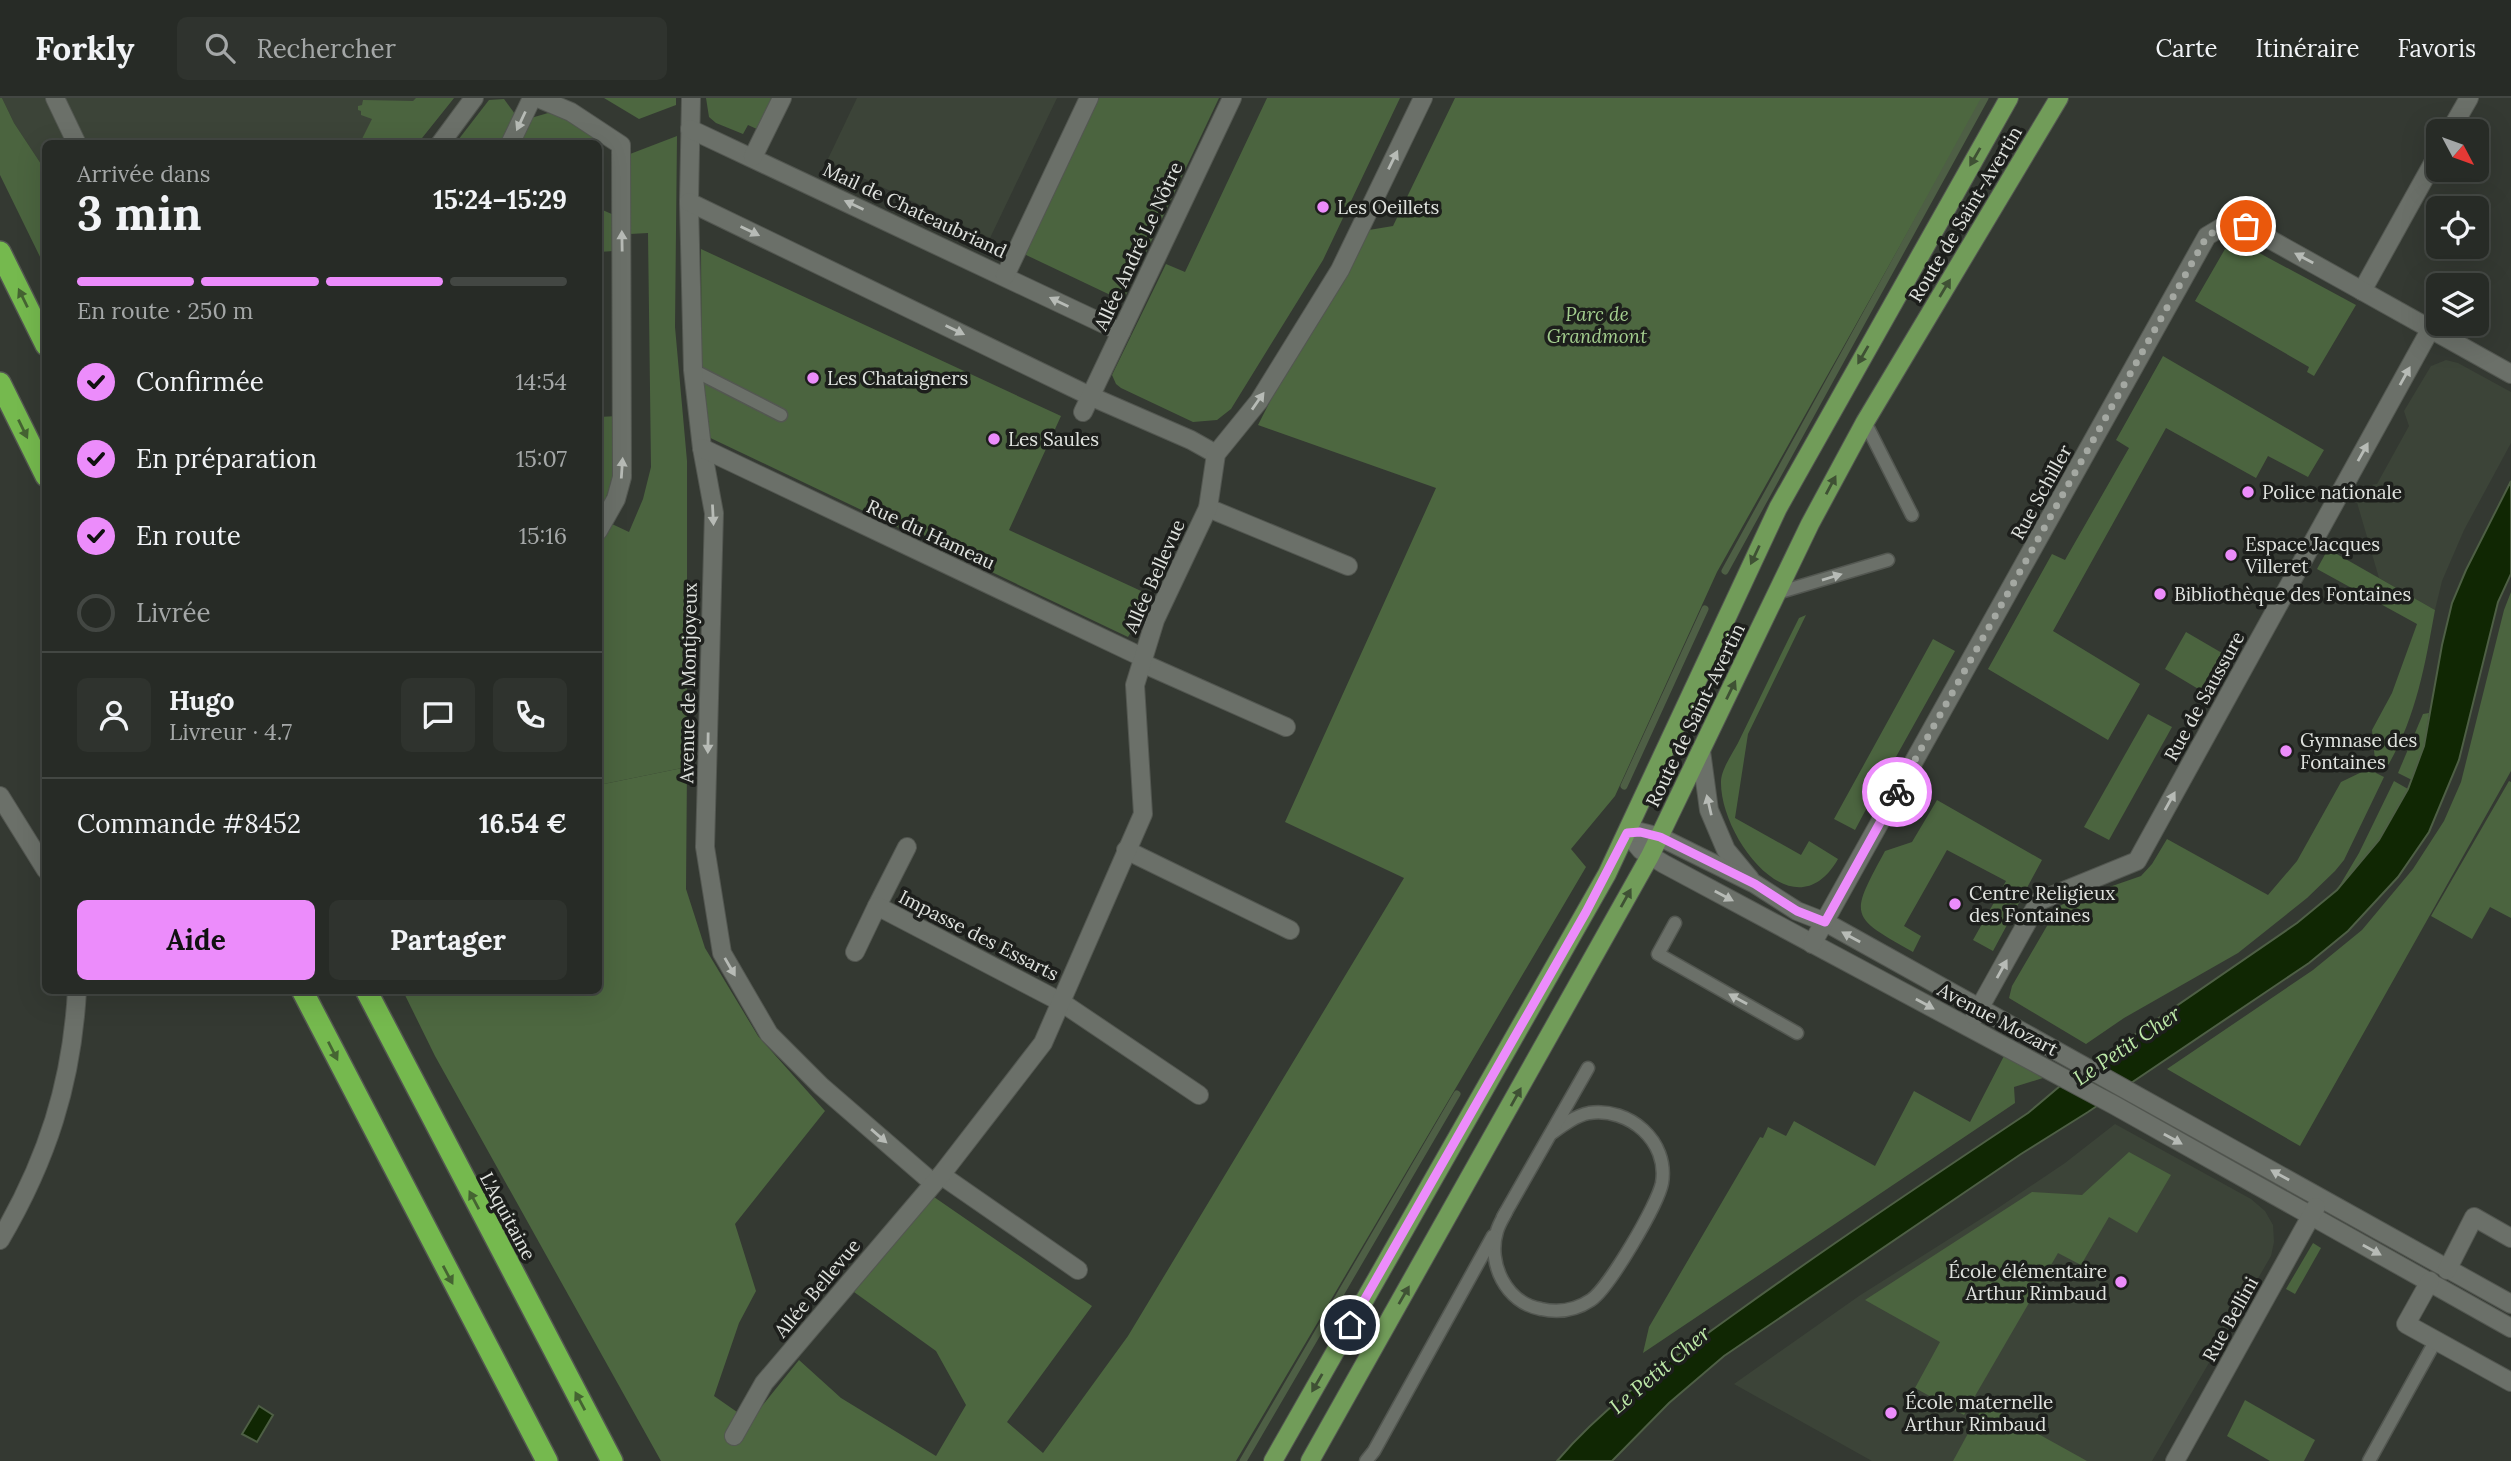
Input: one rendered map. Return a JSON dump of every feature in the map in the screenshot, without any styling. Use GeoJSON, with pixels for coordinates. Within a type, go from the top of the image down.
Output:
{"type":"FeatureCollection","features":[{"type":"Feature","properties":{"kind":"highway"},"geometry":{"type":"LineString","coordinates":[[0,252],[42,337]]}},
{"type":"Feature","properties":{"kind":"highway"},"geometry":{"type":"LineString","coordinates":[[0,383],[42,467]]}},
{"type":"Feature","properties":{"kind":"highway"},"geometry":{"type":"LineString","coordinates":[[304,994],[547,1461]]}},
{"type":"Feature","properties":{"kind":"highway","name":"L'Aquitaine"},"geometry":{"type":"LineString","coordinates":[[368,994],[612,1461]]}},
{"type":"Feature","properties":{"kind":"main road","name":"Route de Saint-Avertin"},"geometry":{"type":"LineString","coordinates":[[1273,1461],[1586,912],[1627,833],[1778,508],[2009,98]]}},
{"type":"Feature","properties":{"kind":"main road","name":"Route de Saint-Avertin"},"geometry":{"type":"LineString","coordinates":[[1310,1461],[1650,856],[1810,524],[1865,422],[2059,98]]}},
{"type":"Feature","properties":{"kind":"street"},"geometry":{"type":"LineString","coordinates":[[55,98],[75,140]]}},
{"type":"Feature","properties":{"kind":"street"},"geometry":{"type":"LineString","coordinates":[[443,140],[474,98]]}},
{"type":"Feature","properties":{"kind":"street"},"geometry":{"type":"LineString","coordinates":[[512,140],[532,98]]}},
{"type":"Feature","properties":{"kind":"street"},"geometry":{"type":"LineString","coordinates":[[538,98],[571,112],[621,145],[622,477],[616,499],[602,524]]}},
{"type":"Feature","properties":{"kind":"street","name":"Avenue de Montjoyeux"},"geometry":{"type":"LineString","coordinates":[[691,98],[689,202],[693,370],[702,448],[714,513],[705,847],[722,953],[769,1034],[821,1086],[937,1179]]}},
{"type":"Feature","properties":{"kind":"street"},"geometry":{"type":"LineString","coordinates":[[753,157],[782,98]]}},
{"type":"Feature","properties":{"kind":"street"},"geometry":{"type":"LineString","coordinates":[[1005,276],[1089,98]]}},
{"type":"Feature","properties":{"kind":"street","name":"Allée André Le Nôtre"},"geometry":{"type":"LineString","coordinates":[[1086,404],[1231,98]]}},
{"type":"Feature","properties":{"kind":"street"},"geometry":{"type":"LineString","coordinates":[[689,202],[1086,404],[1191,440],[1216,454],[1259,401],[1340,270],[1423,98]]}},
{"type":"Feature","properties":{"kind":"street"},"geometry":{"type":"LineString","coordinates":[[2457,119],[2469,98]]}},
{"type":"Feature","properties":{"kind":"street","name":"Mail de Chateaubriand"},"geometry":{"type":"LineString","coordinates":[[690,129],[1121,332]]}},
{"type":"Feature","properties":{"kind":"street"},"geometry":{"type":"LineString","coordinates":[[2362,291],[2426,176]]}},
{"type":"Feature","properties":{"kind":"street","name":"Rue Schiller"},"geometry":{"type":"LineString","coordinates":[[1812,944],[2207,236],[2229,223],[2246,226],[2426,328]]}},
{"type":"Feature","properties":{"kind":"street","name":"Rue de Saussure"},"geometry":{"type":"LineString","coordinates":[[1967,1028],[1981,1008],[2039,901],[2137,861],[2427,336]]}},
{"type":"Feature","properties":{"kind":"street","name":"Rue Schiller"},"geometry":{"type":"LineString","coordinates":[[2441,336],[2511,374]]}},
{"type":"Feature","properties":{"kind":"street","name":"Rue du Hameau"},"geometry":{"type":"LineString","coordinates":[[702,448],[1142,660]]}},
{"type":"Feature","properties":{"kind":"street","name":"Allée Bellevue"},"geometry":{"type":"LineString","coordinates":[[734,1436],[764,1383],[937,1179],[1043,1043],[1143,814],[1135,685],[1155,620],[1208,508],[1216,454]]}},
{"type":"Feature","properties":{"kind":"street","name":"Allée Bellevue"},"geometry":{"type":"LineString","coordinates":[[1208,508],[1348,566]]}},
{"type":"Feature","properties":{"kind":"street","name":"Allée Bellevue"},"geometry":{"type":"LineString","coordinates":[[1142,660],[1286,727]]}},
{"type":"Feature","properties":{"kind":"street","name":"Avenue Mozart"},"geometry":{"type":"LineString","coordinates":[[1701,751],[1709,810],[1717,832],[1726,850],[1755,884]]}},
{"type":"Feature","properties":{"kind":"street"},"geometry":{"type":"LineString","coordinates":[[0,796],[42,864]]}},
{"type":"Feature","properties":{"kind":"street","name":"Avenue Mozart"},"geometry":{"type":"LineString","coordinates":[[1627,833],[1640,832],[1660,837],[1755,884],[1797,911],[1825,922],[2511,1304]]}},
{"type":"Feature","properties":{"kind":"street","name":"Avenue Mozart"},"geometry":{"type":"LineString","coordinates":[[1627,833],[1635,844],[1650,856],[2114,1105],[2511,1328]]}},
{"type":"Feature","properties":{"kind":"street","name":"Impasse des Essarts"},"geometry":{"type":"LineString","coordinates":[[855,952],[907,847]]}},
{"type":"Feature","properties":{"kind":"street"},"geometry":{"type":"LineString","coordinates":[[1126,850],[1290,930]]}},
{"type":"Feature","properties":{"kind":"street","name":"Impasse des Essarts"},"geometry":{"type":"LineString","coordinates":[[877,906],[1061,1002]]}},
{"type":"Feature","properties":{"kind":"street"},"geometry":{"type":"LineString","coordinates":[[0,1240],[45,1152],[58,1114],[67,1078],[77,994]]}},
{"type":"Feature","properties":{"kind":"street"},"geometry":{"type":"LineString","coordinates":[[1061,1002],[1199,1094]]}},
{"type":"Feature","properties":{"kind":"street"},"geometry":{"type":"LineString","coordinates":[[937,1179],[1079,1270]]}},
{"type":"Feature","properties":{"kind":"street","name":"Rue Bellini"},"geometry":{"type":"LineString","coordinates":[[2175,1461],[2322,1198]]}},
{"type":"Feature","properties":{"kind":"street"},"geometry":{"type":"LineString","coordinates":[[2447,1270],[2474,1217],[2511,1238]]}},
{"type":"Feature","properties":{"kind":"street"},"geometry":{"type":"LineString","coordinates":[[2430,1282],[2406,1324],[2511,1382]]}},
{"type":"Feature","properties":{"kind":"lane"},"geometry":{"type":"LineString","coordinates":[[693,370],[782,415]]}},
{"type":"Feature","properties":{"kind":"lane"},"geometry":{"type":"LineString","coordinates":[[1865,422],[1912,515]]}},
{"type":"Feature","properties":{"kind":"lane"},"geometry":{"type":"LineString","coordinates":[[1777,593],[1888,560]]}},
{"type":"Feature","properties":{"kind":"lane"},"geometry":{"type":"LineString","coordinates":[[1675,923],[1658,954],[1797,1033]]}},
{"type":"Feature","properties":{"kind":"lane"},"geometry":{"type":"LineString","coordinates":[[1366,1461],[1588,1068]]}},
{"type":"Feature","properties":{"kind":"lane"},"geometry":{"type":"LineString","coordinates":[[1506,1212],[1497,1230],[1494,1249],[1501,1278],[1519,1300],[1537,1309],[1556,1312],[1576,1308],[1593,1299],[1607,1285],[1657,1200],[1662,1181],[1661,1161],[1654,1143],[1642,1127],[1625,1117],[1606,1112],[1587,1114],[1569,1121],[1552,1133]]}},
{"type":"Feature","properties":{"kind":"lane"},"geometry":{"type":"LineString","coordinates":[[2369,1461],[2436,1340]]}},
{"type":"Feature","properties":{"kind":"shaded area"},"geometry":{"type":"Polygon","coordinates":[[[2,98],[454,98],[420,140],[42,140],[42,165],[14,123],[2,98]]]}},
{"type":"Feature","properties":{"kind":"shaded area"},"geometry":{"type":"Polygon","coordinates":[[[2,98],[14,123],[42,165],[42,261],[0,175],[2,98]]]}},
{"type":"Feature","properties":{"kind":"shaded area"},"geometry":{"type":"Polygon","coordinates":[[[416,98],[454,98],[420,140],[362,140],[372,119],[361,115],[358,110],[363,100],[413,101],[416,98]]]}},
{"type":"Feature","properties":{"kind":"shaded area"},"geometry":{"type":"Polygon","coordinates":[[[706,98],[775,98],[759,130],[748,125],[743,134],[716,123],[709,117],[706,98]]]}},
{"type":"Feature","properties":{"kind":"shaded area"},"geometry":{"type":"Polygon","coordinates":[[[857,98],[1057,98],[990,238],[827,161],[857,98]]]}},
{"type":"Feature","properties":{"kind":"shaded area"},"geometry":{"type":"Polygon","coordinates":[[[1098,98],[1219,98],[1123,301],[1024,254],[1098,98]]]}},
{"type":"Feature","properties":{"kind":"shaded area"},"geometry":{"type":"Polygon","coordinates":[[[1267,98],[1400,98],[1323,260],[1231,409],[1217,420],[1193,422],[1121,388],[1112,375],[1166,264],[1185,272],[1267,98]]]}},
{"type":"Feature","properties":{"kind":"shaded area"},"geometry":{"type":"Polygon","coordinates":[[[504,99],[515,114],[502,140],[458,140],[489,100],[504,99]]]}},
{"type":"Feature","properties":{"kind":"shaded area"},"geometry":{"type":"Polygon","coordinates":[[[548,113],[566,118],[598,139],[521,140],[531,118],[548,113]]]}},
{"type":"Feature","properties":{"kind":"shaded area"},"geometry":{"type":"Polygon","coordinates":[[[677,136],[675,327],[687,461],[687,767],[602,784],[602,539],[612,524],[629,532],[643,499],[651,467],[648,233],[630,234],[630,154],[677,136]]]}},
{"type":"Feature","properties":{"kind":"shaded area"},"geometry":{"type":"Polygon","coordinates":[[[602,210],[614,215],[614,251],[602,252],[602,210]]]}},
{"type":"Feature","properties":{"kind":"shaded area"},"geometry":{"type":"Polygon","coordinates":[[[2238,245],[2250,248],[2356,305],[2314,376],[2307,372],[2309,367],[2195,301],[2225,249],[2238,245]]]}},
{"type":"Feature","properties":{"kind":"shaded area"},"geometry":{"type":"Polygon","coordinates":[[[701,249],[1061,416],[1009,530],[1152,596],[1128,637],[702,434],[701,249]]]}},
{"type":"Feature","properties":{"kind":"shaded area"},"geometry":{"type":"Polygon","coordinates":[[[2163,356],[2324,450],[2308,477],[2268,456],[2256,478],[2166,428],[2053,631],[2140,684],[2108,740],[1988,669],[2052,554],[2065,560],[2129,448],[2116,440],[2163,356]]]}},
{"type":"Feature","properties":{"kind":"shaded area"},"geometry":{"type":"Polygon","coordinates":[[[2446,360],[2458,363],[2511,392],[2511,443],[2464,530],[2442,581],[2435,610],[2379,578],[2356,499],[2363,486],[2377,484],[2409,426],[2404,411],[2431,366],[2446,360]]]}},
{"type":"Feature","properties":{"kind":"shaded area"},"geometry":{"type":"Polygon","coordinates":[[[617,416],[614,475],[602,509],[602,417],[617,416]]]}},
{"type":"Feature","properties":{"kind":"shaded area"},"geometry":{"type":"Polygon","coordinates":[[[2328,549],[2435,610],[2412,710],[2387,767],[2375,760],[2372,730],[2392,693],[2417,624],[2317,569],[2328,549]]]}},
{"type":"Feature","properties":{"kind":"shaded area"},"geometry":{"type":"Polygon","coordinates":[[[2511,592],[2511,771],[2300,1146],[2167,1069],[2313,970],[2362,930],[2413,869],[2444,821],[2461,782],[2504,610],[2511,592]]]}},
{"type":"Feature","properties":{"kind":"shaded area"},"geometry":{"type":"Polygon","coordinates":[[[1806,615],[1748,734],[1735,818],[1801,855],[1809,841],[1838,859],[1820,880],[1801,887],[1781,883],[1763,870],[1746,851],[1724,804],[1721,782],[1727,762],[1799,618],[1806,615]]]}},
{"type":"Feature","properties":{"kind":"shaded area"},"geometry":{"type":"Polygon","coordinates":[[[2186,632],[2222,653],[2200,690],[2165,669],[2186,632]]]}},
{"type":"Feature","properties":{"kind":"shaded area"},"geometry":{"type":"Polygon","coordinates":[[[1933,639],[1955,651],[1892,764],[1880,776],[1871,792],[1871,800],[1855,830],[1834,819],[1933,639]]]}},
{"type":"Feature","properties":{"kind":"shaded area"},"geometry":{"type":"Polygon","coordinates":[[[2429,713],[2424,746],[2412,780],[2398,773],[2423,714],[2429,713]]]}},
{"type":"Feature","properties":{"kind":"shaded area"},"geometry":{"type":"Polygon","coordinates":[[[2148,714],[2172,727],[2109,840],[2084,827],[2148,714]]]}},
{"type":"Feature","properties":{"kind":"shaded area"},"geometry":{"type":"Polygon","coordinates":[[[2368,769],[2384,777],[2344,860],[2307,898],[2238,953],[2124,1018],[2086,1044],[2009,998],[2012,986],[2058,907],[2141,876],[2152,864],[2167,839],[2268,895],[2297,861],[2341,782],[2368,769]]]}},
{"type":"Feature","properties":{"kind":"shaded area"},"geometry":{"type":"Polygon","coordinates":[[[2394,781],[2408,789],[2379,840],[2337,890],[2359,853],[2394,781]]]}},
{"type":"Feature","properties":{"kind":"shaded area"},"geometry":{"type":"Polygon","coordinates":[[[2509,781],[2511,918],[2490,907],[2472,939],[2431,916],[2509,781]]]}},
{"type":"Feature","properties":{"kind":"shaded area"},"geometry":{"type":"Polygon","coordinates":[[[1937,800],[2042,860],[1993,951],[1973,940],[2006,881],[1947,850],[1904,926],[1921,936],[1913,952],[1876,930],[1866,921],[1862,912],[1861,902],[1865,889],[1885,851],[1912,842],[1937,800]]]}},
{"type":"Feature","properties":{"kind":"shaded area"},"geometry":{"type":"Polygon","coordinates":[[[2004,1056],[2043,1078],[2014,1087],[2015,1103],[1643,1353],[1649,1327],[1768,1127],[1786,1136],[1794,1121],[1875,1166],[1914,1091],[1970,1122],[2004,1056]]]}},
{"type":"Feature","properties":{"kind":"shaded area"},"geometry":{"type":"Polygon","coordinates":[[[2115,1124],[2251,1199],[2265,1211],[2273,1225],[2271,1256],[2152,1461],[1872,1461],[1734,1384],[1859,1296],[2065,1163],[2115,1124]]]}},
{"type":"Feature","properties":{"kind":"shaded area"},"geometry":{"type":"Polygon","coordinates":[[[2129,1152],[2171,1175],[2137,1233],[2109,1217],[2081,1265],[2058,1253],[1964,1415],[1915,1388],[1940,1342],[1865,1300],[2032,1192],[2082,1195],[2129,1152]]]}},
{"type":"Feature","properties":{"kind":"shaded area"},"geometry":{"type":"Polygon","coordinates":[[[2313,1243],[2321,1248],[2295,1294],[2286,1289],[2313,1243]]]}},
{"type":"Feature","properties":{"kind":"shaded area"},"geometry":{"type":"Polygon","coordinates":[[[2245,1400],[2315,1440],[2304,1461],[2270,1461],[2227,1436],[2245,1400]]]}},
{"type":"Feature","properties":{"kind":"shaded area"},"geometry":{"type":"Polygon","coordinates":[[[1984,1404],[2087,1461],[1953,1461],[1984,1404]]]}},
{"type":"Feature","properties":{"kind":"green space"},"geometry":{"type":"Polygon","coordinates":[[[604,98],[676,98],[676,105],[639,119],[604,98]]]}},
{"type":"Feature","properties":{"kind":"green space","name":"Parc de Grandmont"},"geometry":{"type":"Polygon","coordinates":[[[1455,98],[1983,98],[1717,572],[1615,796],[1571,849],[1586,867],[1236,1461],[661,1461],[435,1056],[404,994],[602,994],[602,784],[687,767],[686,889],[705,948],[758,1036],[825,1111],[735,1224],[756,1291],[739,1323],[714,1396],[750,1421],[799,1360],[841,1398],[936,1456],[966,1405],[936,1351],[854,1292],[934,1197],[1092,1306],[1007,1422],[1043,1453],[1128,1336],[1404,878],[1285,822],[1436,488],[1258,425],[1287,368],[1369,230],[1393,226],[1455,98]]]}},
{"type":"Feature","properties":{"kind":"water","name":"Le Petit Cher"},"geometry":{"type":"Polygon","coordinates":[[[2511,481],[2511,574],[2498,602],[2459,760],[2429,832],[2398,877],[2348,931],[2309,963],[1724,1356],[1669,1403],[1612,1461],[1557,1461],[1597,1420],[1663,1365],[1769,1289],[2028,1113],[2060,1086],[2297,923],[2337,890],[2379,840],[2408,789],[2424,746],[2452,603],[2511,481]]]}},
{"type":"Feature","properties":{"kind":"water"},"geometry":{"type":"Polygon","coordinates":[[[259,1406],[273,1415],[257,1442],[242,1434],[259,1406]]]}},
{"type":"Feature","properties":{"kind":"waterway"},"geometry":{"type":"LineString","coordinates":[[1725,571],[1985,98]]}},
{"type":"Feature","properties":{"kind":"waterway"},"geometry":{"type":"LineString","coordinates":[[1624,786],[1705,609]]}},
{"type":"Feature","properties":{"kind":"waterway"},"geometry":{"type":"LineString","coordinates":[[1243,1461],[1457,1094]]}},
{"type":"Feature","properties":{"kind":"way so far"},"geometry":{"type":"LineString","coordinates":[[1897,792],[2207,236],[2229,223],[2246,226]]}},
{"type":"Feature","properties":{"kind":"place","name":"Les Oeillets"},"geometry":{"type":"Point","coordinates":[1323,207]}},
{"type":"Feature","properties":{"kind":"place","name":"Les Chataigners"},"geometry":{"type":"Point","coordinates":[813,378]}},
{"type":"Feature","properties":{"kind":"place","name":"Les Saules"},"geometry":{"type":"Point","coordinates":[994,439]}},
{"type":"Feature","properties":{"kind":"place","name":"Police nationale"},"geometry":{"type":"Point","coordinates":[2248,492]}},
{"type":"Feature","properties":{"kind":"place","name":"Espace Jacques Villeret"},"geometry":{"type":"Point","coordinates":[2231,555]}},
{"type":"Feature","properties":{"kind":"place","name":"Bibliothèque des Fontaines"},"geometry":{"type":"Point","coordinates":[2160,594]}},
{"type":"Feature","properties":{"kind":"place","name":"Gymnase des Fontaines"},"geometry":{"type":"Point","coordinates":[2286,751]}},
{"type":"Feature","properties":{"kind":"place","name":"Centre Religieux des Fontaines"},"geometry":{"type":"Point","coordinates":[1955,904]}},
{"type":"Feature","properties":{"kind":"place","name":"École élémentaire Arthur Rimbaud"},"geometry":{"type":"Point","coordinates":[2121,1282]}},
{"type":"Feature","properties":{"kind":"place","name":"École maternelle Arthur Rimbaud"},"geometry":{"type":"Point","coordinates":[1891,1413]}},
{"type":"Feature","properties":{"kind":"route"},"geometry":{"type":"LineString","coordinates":[[1350,1325],[1586,912],[1627,833],[1650,833],[1676,844],[1755,884],[1797,911],[1825,922],[1897,792]]}}]}
